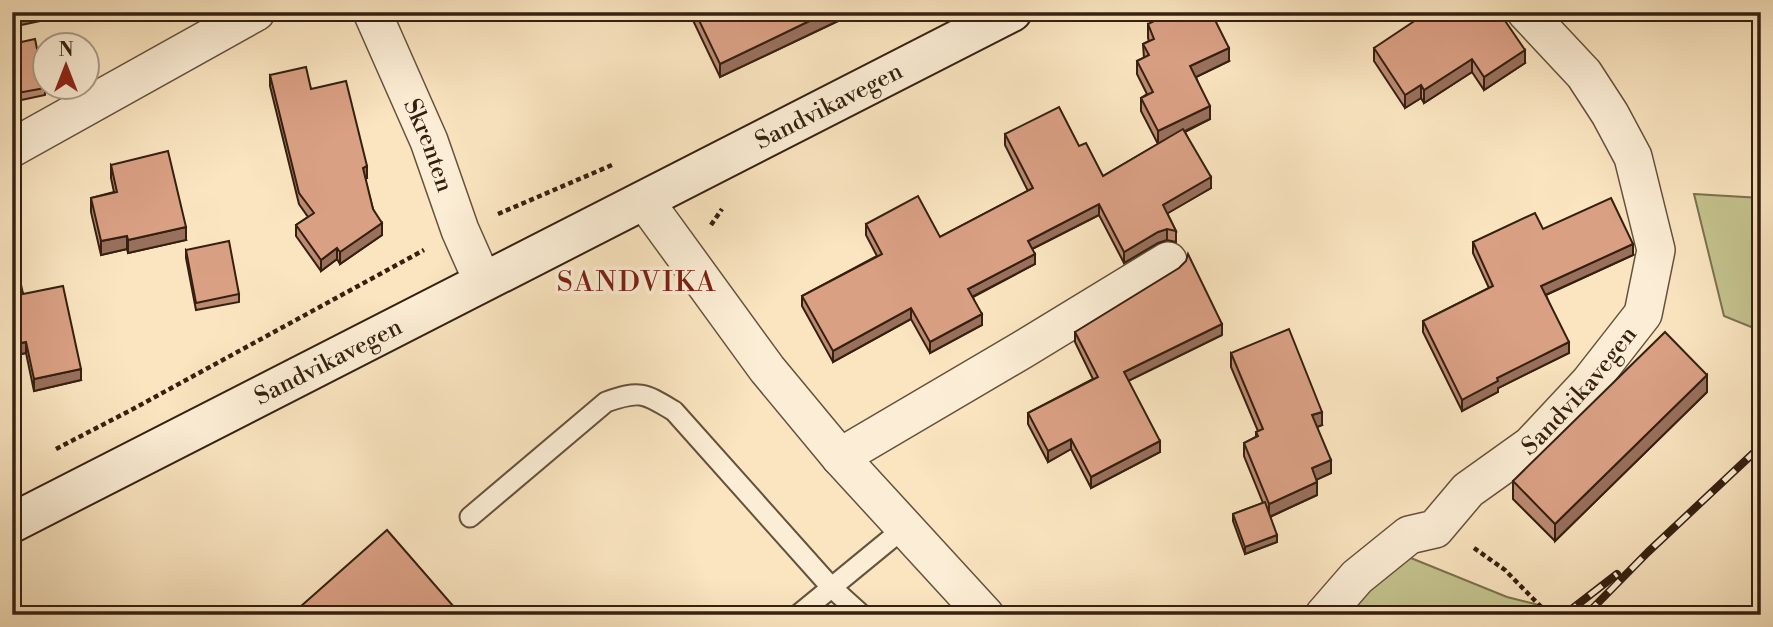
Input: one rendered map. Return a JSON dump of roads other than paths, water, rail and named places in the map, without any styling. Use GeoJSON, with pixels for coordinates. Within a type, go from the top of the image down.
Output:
{"type":"FeatureCollection","features":[{"type":"Feature","properties":{"kind":"main road","name":"Sandvikavegen"},"geometry":{"type":"LineString","coordinates":[[12,523],[1013,12]]}},
{"type":"Feature","properties":{"kind":"street"},"geometry":{"type":"LineString","coordinates":[[12,148],[256,12]]}},
{"type":"Feature","properties":{"kind":"street","name":"Skrenten"},"geometry":{"type":"LineString","coordinates":[[372,12],[424,129],[460,230],[483,282]]}},
{"type":"Feature","properties":{"kind":"street","name":"Sandvikavegen"},"geometry":{"type":"LineString","coordinates":[[1324,615],[1357,577],[1409,534],[1435,528],[1468,490],[1531,445],[1589,383],[1643,314],[1656,250],[1633,157],[1584,74],[1525,12]]}},
{"type":"Feature","properties":{"kind":"street"},"geometry":{"type":"LineString","coordinates":[[644,200],[767,369],[840,457],[985,615]]}},
{"type":"Feature","properties":{"kind":"street"},"geometry":{"type":"LineString","coordinates":[[840,457],[1168,261]]}},
{"type":"Feature","properties":{"kind":"lane"},"geometry":{"type":"LineString","coordinates":[[470,517],[606,402],[625,395],[647,395],[674,411],[831,587],[862,615]]}},
{"type":"Feature","properties":{"kind":"lane"},"geometry":{"type":"LineString","coordinates":[[798,615],[904,528]]}},
{"type":"Feature","properties":{"kind":"railway"},"geometry":{"type":"LineString","coordinates":[[1586,615],[1648,552],[1761,446]]}},
{"type":"Feature","properties":{"kind":"railway"},"geometry":{"type":"LineString","coordinates":[[1564,615],[1617,574]]}},
{"type":"Feature","properties":{"kind":"district","name":"SANDVIKA"},"geometry":{"type":"Point","coordinates":[637,281]}}]}
